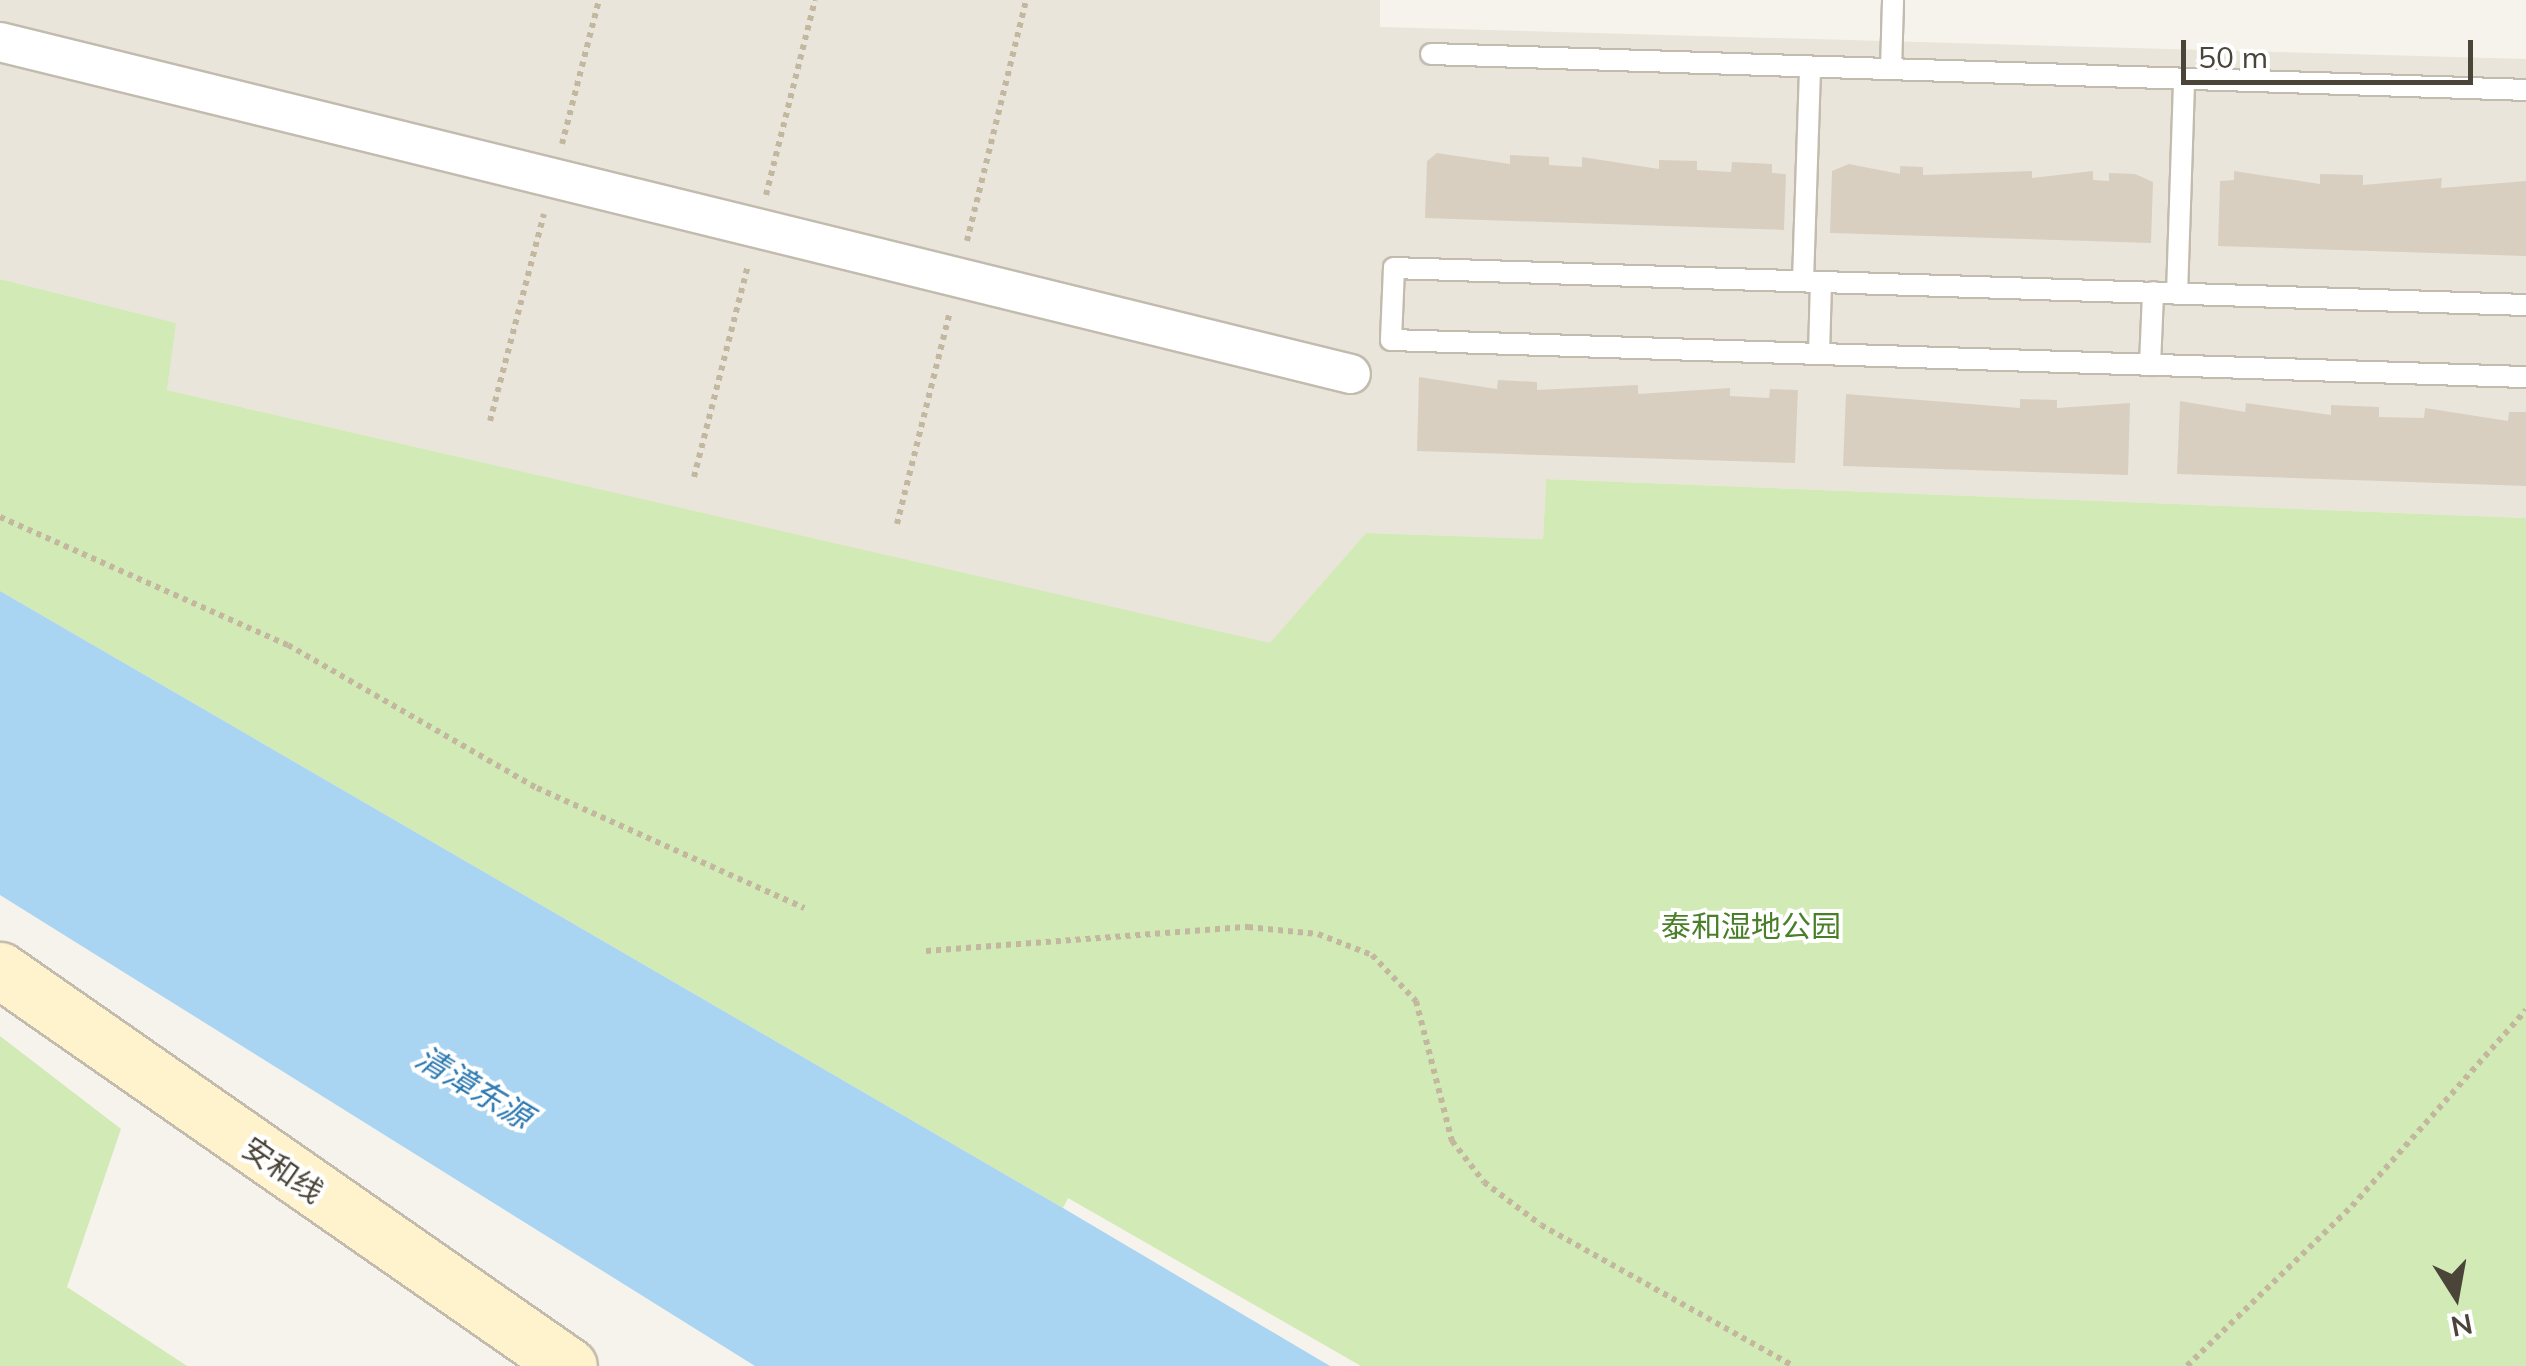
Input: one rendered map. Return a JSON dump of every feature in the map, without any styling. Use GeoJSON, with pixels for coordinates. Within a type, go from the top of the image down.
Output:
{"type":"FeatureCollection","features":[{"type":"Feature","properties":{"kind":"main road","name":"安和线"},"geometry":{"type":"LineString","coordinates":[[0,970],[569,1366]]}},
{"type":"Feature","properties":{"kind":"main road","name":"安和线"},"geometry":{"type":"LineString","coordinates":[[0,1010],[511,1366]]}},
{"type":"Feature","properties":{"kind":"street"},"geometry":{"type":"LineString","coordinates":[[0,42],[1351,374]]}},
{"type":"Feature","properties":{"kind":"lane"},"geometry":{"type":"LineString","coordinates":[[1891,69],[1893,0]]}},
{"type":"Feature","properties":{"kind":"lane"},"geometry":{"type":"LineString","coordinates":[[1431,54],[2526,90]]}},
{"type":"Feature","properties":{"kind":"lane"},"geometry":{"type":"LineString","coordinates":[[1810,67],[1812,281],[1818,354]]}},
{"type":"Feature","properties":{"kind":"lane"},"geometry":{"type":"LineString","coordinates":[[2177,294],[2184,79]]}},
{"type":"Feature","properties":{"kind":"lane"},"geometry":{"type":"LineString","coordinates":[[2526,304],[1394,268],[1392,340],[2526,377]]}},
{"type":"Feature","properties":{"kind":"lane"},"geometry":{"type":"LineString","coordinates":[[2150,365],[2153,292]]}},
{"type":"Feature","properties":{"kind":"path"},"geometry":{"type":"LineString","coordinates":[[0,517],[288,645],[537,788],[804,908]]}},
{"type":"Feature","properties":{"kind":"path"},"geometry":{"type":"LineString","coordinates":[[926,951],[1248,927],[1362,950],[1398,974],[1416,1001],[1452,1141],[1484,1182],[1541,1225],[1792,1366]]}},
{"type":"Feature","properties":{"kind":"path"},"geometry":{"type":"LineString","coordinates":[[2187,1366],[2352,1206],[2526,1010]]}},
{"type":"Feature","properties":{"kind":"shaded area"},"geometry":{"type":"Polygon","coordinates":[[[0,0],[1380,0],[1380,27],[2526,59],[2526,518],[1546,479],[1543,539],[1366,533],[1270,644],[167,390],[175,323],[0,279],[0,0]]]}},
{"type":"Feature","properties":{"kind":"green space","name":"泰和湿地公园"},"geometry":{"type":"Polygon","coordinates":[[[0,279],[176,323],[167,390],[1270,643],[1366,533],[1543,539],[1546,479],[2526,518],[2526,1366],[1361,1366],[1068,1198],[1063,1208],[0,591],[0,279]]]}},
{"type":"Feature","properties":{"kind":"green space"},"geometry":{"type":"Polygon","coordinates":[[[0,1036],[121,1129],[67,1287],[187,1366],[0,1366],[0,1036]]]}},
{"type":"Feature","properties":{"kind":"water","name":"清漳东源"},"geometry":{"type":"Polygon","coordinates":[[[0,591],[1330,1366],[755,1366],[0,895],[0,591]]]}},
{"type":"Feature","properties":{"kind":"building"},"geometry":{"type":"Polygon","coordinates":[[[1437,153],[1510,164],[1510,155],[1549,157],[1549,165],[1582,167],[1582,157],[1659,169],[1659,160],[1697,161],[1697,170],[1731,172],[1732,162],[1772,164],[1772,173],[1786,174],[1784,230],[1425,218],[1427,161],[1437,153]]]}},
{"type":"Feature","properties":{"kind":"building"},"geometry":{"type":"Polygon","coordinates":[[[1849,164],[1900,174],[1900,166],[1923,167],[1923,175],[2032,171],[2032,178],[2093,171],[2093,180],[2109,181],[2109,173],[2135,174],[2153,182],[2151,243],[1830,233],[1832,171],[1849,164]]]}},
{"type":"Feature","properties":{"kind":"building"},"geometry":{"type":"Polygon","coordinates":[[[2234,171],[2320,184],[2320,174],[2363,175],[2363,185],[2442,178],[2441,188],[2526,181],[2526,256],[2218,246],[2220,181],[2234,180],[2234,171]]]}},
{"type":"Feature","properties":{"kind":"building"},"geometry":{"type":"Polygon","coordinates":[[[1419,377],[1497,389],[1498,380],[1537,382],[1537,390],[1638,385],[1638,394],[1730,388],[1730,396],[1769,398],[1770,389],[1798,390],[1795,463],[1417,451],[1419,377]]]}},
{"type":"Feature","properties":{"kind":"building"},"geometry":{"type":"Polygon","coordinates":[[[1846,394],[2020,408],[2020,399],[2057,400],[2057,408],[2130,403],[2128,475],[1843,466],[1846,394]]]}},
{"type":"Feature","properties":{"kind":"building"},"geometry":{"type":"Polygon","coordinates":[[[2180,401],[2245,412],[2246,403],[2331,415],[2331,405],[2379,407],[2379,417],[2424,418],[2425,408],[2508,421],[2509,412],[2526,412],[2526,486],[2177,474],[2180,401]]]}}]}
